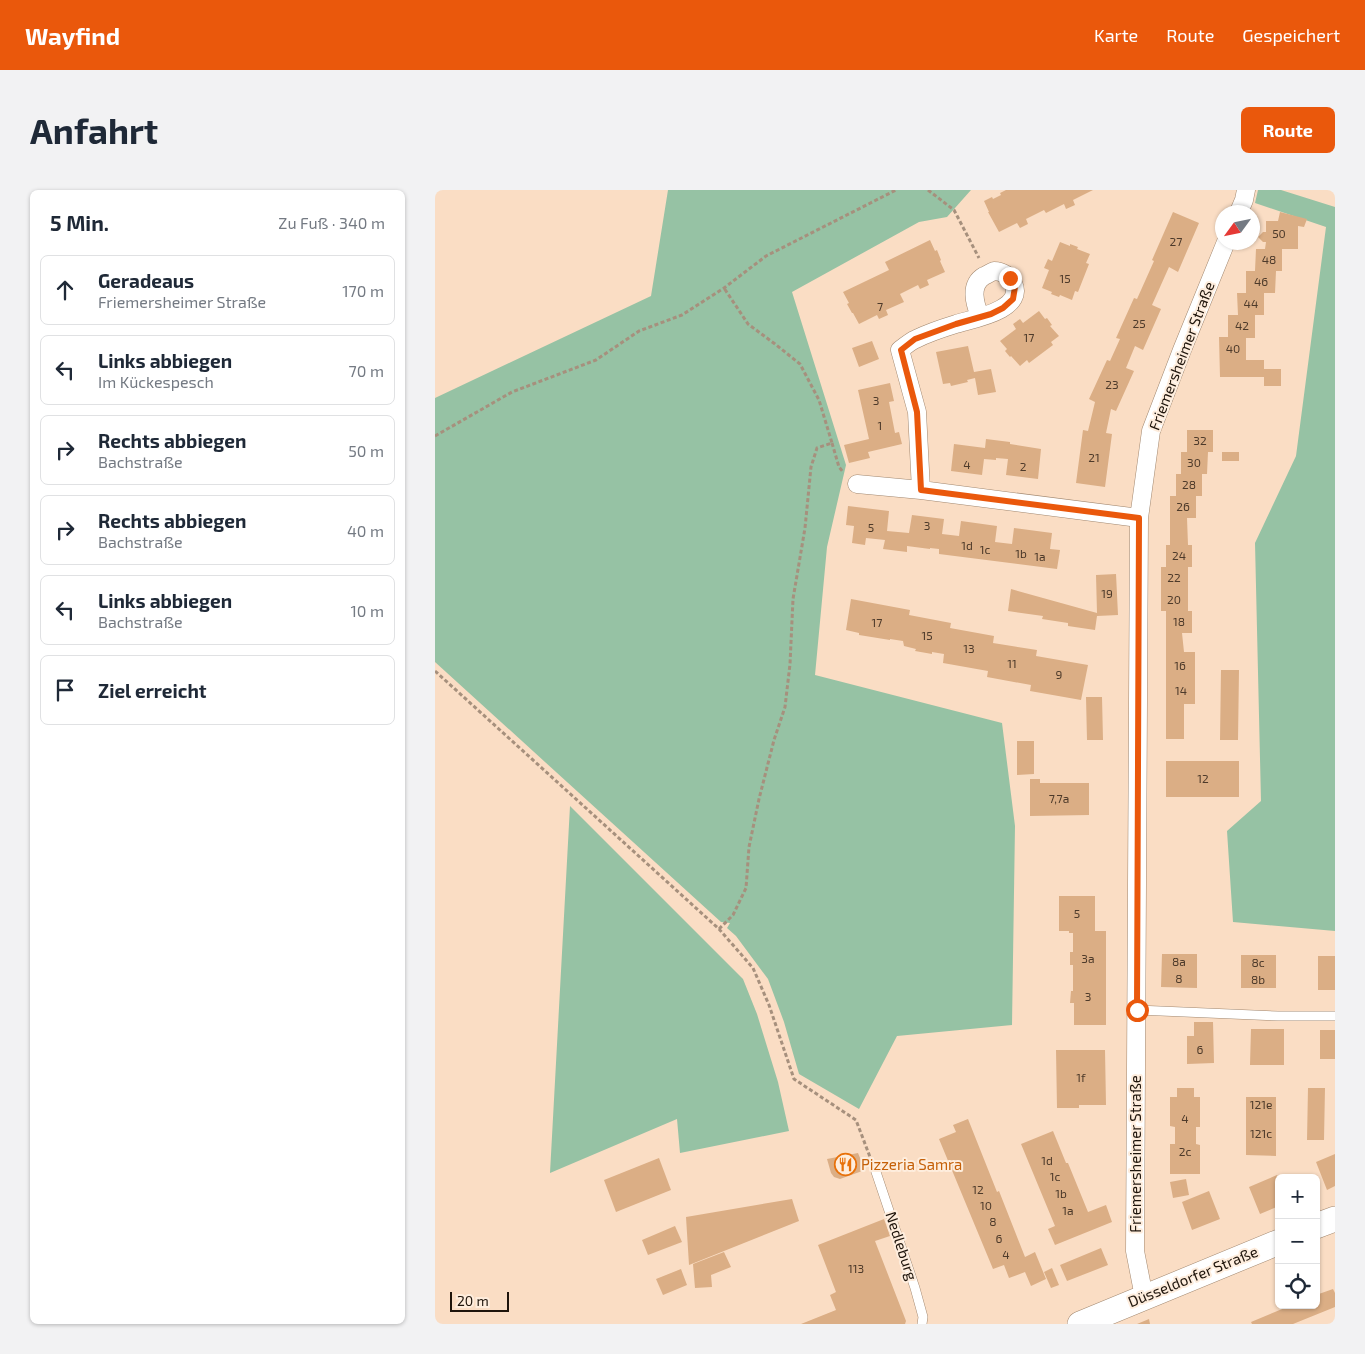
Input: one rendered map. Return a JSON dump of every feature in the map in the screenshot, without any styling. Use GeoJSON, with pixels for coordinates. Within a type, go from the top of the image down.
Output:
{"type":"FeatureCollection","features":[{"type":"Feature","properties":{"kind":"main road"},"geometry":{"type":"LineString","coordinates":[[1320,1225],[1335,1219]]}},
{"type":"Feature","properties":{"kind":"main road","name":"Düsseldorfer Straße"},"geometry":{"type":"LineString","coordinates":[[1080,1324],[1275,1244]]}},
{"type":"Feature","properties":{"kind":"street"},"geometry":{"type":"LineString","coordinates":[[1242,205],[1245,190]]}},
{"type":"Feature","properties":{"kind":"street","name":"Friemersheimer Straße"},"geometry":{"type":"LineString","coordinates":[[1144,1297],[1135,1251],[1139,518],[1151,431],[1223,250]]}},
{"type":"Feature","properties":{"kind":"street"},"geometry":{"type":"LineString","coordinates":[[921,490],[917,412],[901,350],[915,339],[991,314],[1003,308],[1013,299],[1015,287],[1010,278],[1002,273],[994,272],[979,279],[975,286],[974,296],[979,317]]}},
{"type":"Feature","properties":{"kind":"street"},"geometry":{"type":"LineString","coordinates":[[857,484],[921,490],[1139,518]]}},
{"type":"Feature","properties":{"kind":"lane"},"geometry":{"type":"LineString","coordinates":[[1137,1010],[1278,1016],[1335,1016]]}},
{"type":"Feature","properties":{"kind":"lane","name":"Nedleburg"},"geometry":{"type":"LineString","coordinates":[[875,1168],[915,1288],[923,1317],[921,1324]]}},
{"type":"Feature","properties":{"kind":"path"},"geometry":{"type":"LineString","coordinates":[[435,436],[512,392],[596,360],[639,331],[682,315],[724,288],[766,256],[895,190]]}},
{"type":"Feature","properties":{"kind":"path"},"geometry":{"type":"LineString","coordinates":[[928,190],[954,210],[987,274]]}},
{"type":"Feature","properties":{"kind":"path"},"geometry":{"type":"LineString","coordinates":[[724,288],[749,324],[799,364],[819,400],[839,467],[857,484]]}},
{"type":"Feature","properties":{"kind":"path"},"geometry":{"type":"LineString","coordinates":[[719,929],[733,915],[746,888],[749,847],[759,799],[774,740],[785,707],[790,664],[793,599],[805,528],[811,467],[817,448],[832,443]]}},
{"type":"Feature","properties":{"kind":"path"},"geometry":{"type":"LineString","coordinates":[[435,671],[719,929],[753,968],[769,1005],[794,1079],[856,1120],[875,1168]]}},
{"type":"Feature","properties":{"kind":"green space"},"geometry":{"type":"Polygon","coordinates":[[[668,190],[971,190],[947,217],[919,222],[792,292],[846,465],[827,547],[815,675],[1002,723],[1015,826],[1012,1025],[897,1036],[859,1109],[799,1074],[784,1022],[768,979],[736,936],[727,928],[730,923],[721,922],[435,662],[435,398],[651,296],[668,190]]]}},
{"type":"Feature","properties":{"kind":"green space"},"geometry":{"type":"Polygon","coordinates":[[[1258,190],[1281,190],[1335,207],[1335,931],[1233,922],[1227,831],[1261,801],[1255,543],[1296,456],[1326,227],[1255,203],[1258,190]]]}},
{"type":"Feature","properties":{"kind":"green space"},"geometry":{"type":"Polygon","coordinates":[[[570,806],[743,979],[757,1014],[778,1082],[789,1131],[680,1153],[677,1119],[550,1173],[570,806]]]}},
{"type":"Feature","properties":{"kind":"building"},"geometry":{"type":"Polygon","coordinates":[[[1006,190],[1093,190],[1073,200],[1075,205],[1066,209],[1064,204],[1046,213],[1044,210],[1026,219],[1028,224],[1020,228],[1017,223],[999,232],[984,201],[1001,195],[1000,193],[1006,190]]]}},
{"type":"Feature","properties":{"kind":"building"},"geometry":{"type":"Polygon","coordinates":[[[1173,212],[1199,223],[1178,272],[1169,267],[1152,305],[1161,309],[1143,350],[1135,346],[1126,368],[1134,371],[1116,411],[1111,409],[1106,433],[1112,434],[1105,487],[1076,483],[1083,430],[1088,431],[1095,402],[1089,399],[1107,360],[1110,361],[1120,339],[1116,338],[1134,298],[1137,299],[1173,212]]]}},
{"type":"Feature","properties":{"kind":"building"},"geometry":{"type":"Polygon","coordinates":[[[1280,212],[1307,219],[1304,227],[1298,226],[1298,249],[1282,249],[1282,271],[1276,271],[1275,293],[1264,293],[1264,315],[1255,315],[1255,338],[1246,338],[1246,360],[1264,360],[1264,369],[1281,369],[1281,386],[1264,386],[1264,377],[1220,377],[1219,337],[1228,337],[1228,315],[1238,315],[1237,293],[1246,293],[1246,271],[1255,271],[1256,250],[1265,249],[1266,242],[1260,239],[1260,235],[1266,232],[1266,221],[1278,221],[1280,212]]]}},
{"type":"Feature","properties":{"kind":"building"},"geometry":{"type":"Polygon","coordinates":[[[930,240],[935,251],[937,250],[945,272],[927,280],[929,285],[920,289],[918,285],[900,294],[904,302],[886,310],[888,315],[879,319],[877,315],[859,324],[847,304],[849,303],[843,292],[889,270],[885,262],[930,240]]]}},
{"type":"Feature","properties":{"kind":"building"},"geometry":{"type":"Polygon","coordinates":[[[1060,242],[1078,247],[1077,249],[1090,254],[1086,263],[1089,264],[1078,292],[1075,291],[1072,300],[1060,295],[1059,297],[1051,294],[1052,292],[1042,288],[1049,270],[1044,268],[1048,259],[1052,261],[1060,242]]]}},
{"type":"Feature","properties":{"kind":"building"},"geometry":{"type":"Polygon","coordinates":[[[1039,311],[1045,319],[1047,318],[1052,325],[1050,326],[1059,336],[1051,342],[1053,345],[1029,363],[1027,360],[1020,366],[1005,351],[1007,349],[1000,341],[1016,329],[1013,324],[1020,319],[1023,323],[1039,311]]]}},
{"type":"Feature","properties":{"kind":"building"},"geometry":{"type":"Polygon","coordinates":[[[872,341],[879,359],[859,367],[852,348],[872,341]]]}},
{"type":"Feature","properties":{"kind":"building"},"geometry":{"type":"Polygon","coordinates":[[[968,346],[974,372],[991,369],[996,392],[978,395],[975,378],[967,380],[968,382],[951,386],[950,383],[943,384],[936,352],[968,346]]]}},
{"type":"Feature","properties":{"kind":"building"},"geometry":{"type":"Polygon","coordinates":[[[890,383],[894,401],[889,402],[895,433],[899,432],[902,444],[868,452],[870,458],[849,463],[844,445],[869,439],[858,390],[890,383]]]}},
{"type":"Feature","properties":{"kind":"building"},"geometry":{"type":"Polygon","coordinates":[[[1187,430],[1213,430],[1213,452],[1208,452],[1207,474],[1202,474],[1202,496],[1196,496],[1196,518],[1187,518],[1188,545],[1192,545],[1192,567],[1188,567],[1188,611],[1192,611],[1192,633],[1182,633],[1184,652],[1195,652],[1195,704],[1184,704],[1184,739],[1166,739],[1166,611],[1161,611],[1161,567],[1166,567],[1166,545],[1170,545],[1170,496],[1176,496],[1176,474],[1181,474],[1181,452],[1187,452],[1187,430]]]}},
{"type":"Feature","properties":{"kind":"building"},"geometry":{"type":"Polygon","coordinates":[[[986,439],[1041,449],[1038,479],[1006,475],[1008,459],[984,459],[982,475],[951,471],[954,444],[985,448],[986,439]]]}},
{"type":"Feature","properties":{"kind":"building"},"geometry":{"type":"Polygon","coordinates":[[[1222,452],[1239,452],[1239,461],[1222,461],[1222,452]]]}},
{"type":"Feature","properties":{"kind":"building"},"geometry":{"type":"Polygon","coordinates":[[[848,506],[889,511],[887,531],[909,533],[912,515],[944,519],[942,534],[959,536],[961,521],[997,526],[995,542],[1012,544],[1014,528],[1052,533],[1050,549],[1060,550],[1057,569],[939,554],[939,549],[907,546],[907,552],[883,549],[885,540],[866,538],[865,545],[852,543],[854,526],[846,525],[848,506]]]}},
{"type":"Feature","properties":{"kind":"building"},"geometry":{"type":"Polygon","coordinates":[[[1116,574],[1118,615],[1097,616],[1095,630],[1068,626],[1068,623],[1042,619],[1043,616],[1008,611],[1011,589],[1097,613],[1096,575],[1116,574]]]}},
{"type":"Feature","properties":{"kind":"building"},"geometry":{"type":"Polygon","coordinates":[[[851,599],[910,610],[909,615],[951,623],[950,628],[994,636],[993,643],[1037,650],[1036,656],[1088,665],[1081,700],[1030,691],[1031,685],[987,677],[988,671],[943,663],[944,654],[915,651],[916,649],[904,646],[903,641],[859,635],[859,633],[846,630],[851,599]]]}},
{"type":"Feature","properties":{"kind":"building"},"geometry":{"type":"Polygon","coordinates":[[[1221,670],[1239,670],[1238,740],[1220,740],[1221,670]]]}},
{"type":"Feature","properties":{"kind":"building"},"geometry":{"type":"Polygon","coordinates":[[[1086,697],[1102,697],[1103,740],[1087,740],[1086,697]]]}},
{"type":"Feature","properties":{"kind":"building"},"geometry":{"type":"Polygon","coordinates":[[[1017,741],[1034,741],[1034,774],[1017,775],[1017,741]]]}},
{"type":"Feature","properties":{"kind":"building"},"geometry":{"type":"Polygon","coordinates":[[[1166,761],[1239,761],[1239,797],[1166,797],[1166,761]]]}},
{"type":"Feature","properties":{"kind":"building"},"geometry":{"type":"Polygon","coordinates":[[[1030,779],[1040,779],[1040,783],[1089,783],[1089,815],[1030,816],[1030,779]]]}},
{"type":"Feature","properties":{"kind":"building"},"geometry":{"type":"Polygon","coordinates":[[[1059,896],[1095,896],[1095,931],[1106,931],[1106,1025],[1074,1025],[1074,1003],[1070,1003],[1071,991],[1073,991],[1073,965],[1070,965],[1070,952],[1073,952],[1073,933],[1059,931],[1059,896]]]}},
{"type":"Feature","properties":{"kind":"building"},"geometry":{"type":"Polygon","coordinates":[[[1162,954],[1197,954],[1197,988],[1161,987],[1162,954]]]}},
{"type":"Feature","properties":{"kind":"building"},"geometry":{"type":"Polygon","coordinates":[[[1241,955],[1276,955],[1276,988],[1241,988],[1241,955]]]}},
{"type":"Feature","properties":{"kind":"building"},"geometry":{"type":"Polygon","coordinates":[[[1318,956],[1335,956],[1335,990],[1318,990],[1318,956]]]}},
{"type":"Feature","properties":{"kind":"building"},"geometry":{"type":"Polygon","coordinates":[[[1194,1022],[1213,1022],[1214,1063],[1187,1064],[1187,1036],[1194,1036],[1194,1022]]]}},
{"type":"Feature","properties":{"kind":"building"},"geometry":{"type":"Polygon","coordinates":[[[1251,1029],[1284,1029],[1284,1065],[1250,1065],[1251,1029]]]}},
{"type":"Feature","properties":{"kind":"building"},"geometry":{"type":"Polygon","coordinates":[[[1320,1030],[1335,1030],[1335,1059],[1320,1059],[1320,1030]]]}},
{"type":"Feature","properties":{"kind":"building"},"geometry":{"type":"Polygon","coordinates":[[[1056,1050],[1105,1050],[1106,1105],[1079,1105],[1079,1108],[1057,1108],[1056,1050]]]}},
{"type":"Feature","properties":{"kind":"building"},"geometry":{"type":"Polygon","coordinates":[[[1177,1088],[1194,1088],[1194,1097],[1200,1097],[1200,1127],[1196,1127],[1196,1144],[1200,1145],[1200,1174],[1170,1174],[1170,1144],[1175,1144],[1175,1127],[1170,1126],[1170,1097],[1177,1097],[1177,1088]]]}},
{"type":"Feature","properties":{"kind":"building"},"geometry":{"type":"Polygon","coordinates":[[[1308,1088],[1325,1088],[1324,1140],[1307,1140],[1308,1088]]]}},
{"type":"Feature","properties":{"kind":"building"},"geometry":{"type":"Polygon","coordinates":[[[1246,1097],[1276,1097],[1276,1156],[1246,1155],[1246,1097]]]}},
{"type":"Feature","properties":{"kind":"building"},"geometry":{"type":"Polygon","coordinates":[[[968,1119],[1025,1257],[1035,1252],[1046,1279],[1031,1286],[1025,1272],[1009,1278],[1004,1265],[993,1269],[939,1139],[956,1132],[953,1125],[968,1119]]]}},
{"type":"Feature","properties":{"kind":"building"},"geometry":{"type":"Polygon","coordinates":[[[1053,1131],[1088,1212],[1106,1205],[1112,1222],[1055,1245],[1048,1229],[1055,1226],[1021,1144],[1053,1131]]]}},
{"type":"Feature","properties":{"kind":"building"},"geometry":{"type":"Polygon","coordinates":[[[858,1153],[865,1170],[840,1179],[834,1177],[827,1159],[858,1153]]]}},
{"type":"Feature","properties":{"kind":"building"},"geometry":{"type":"Polygon","coordinates":[[[1335,1154],[1335,1186],[1327,1190],[1316,1162],[1335,1154]]]}},
{"type":"Feature","properties":{"kind":"building"},"geometry":{"type":"Polygon","coordinates":[[[659,1158],[671,1190],[616,1212],[604,1180],[659,1158]]]}},
{"type":"Feature","properties":{"kind":"building"},"geometry":{"type":"Polygon","coordinates":[[[1275,1176],[1275,1208],[1260,1214],[1249,1187],[1275,1176]]]}},
{"type":"Feature","properties":{"kind":"building"},"geometry":{"type":"Polygon","coordinates":[[[1186,1179],[1189,1195],[1173,1198],[1170,1182],[1186,1179]]]}},
{"type":"Feature","properties":{"kind":"building"},"geometry":{"type":"Polygon","coordinates":[[[1209,1191],[1220,1219],[1192,1230],[1182,1202],[1209,1191]]]}},
{"type":"Feature","properties":{"kind":"building"},"geometry":{"type":"Polygon","coordinates":[[[792,1199],[799,1221],[689,1265],[686,1217],[792,1199]]]}},
{"type":"Feature","properties":{"kind":"building"},"geometry":{"type":"Polygon","coordinates":[[[884,1219],[890,1236],[875,1241],[906,1321],[905,1324],[801,1324],[836,1310],[830,1295],[836,1292],[818,1245],[884,1219]]]}},
{"type":"Feature","properties":{"kind":"building"},"geometry":{"type":"Polygon","coordinates":[[[675,1226],[682,1242],[648,1255],[642,1240],[675,1226]]]}},
{"type":"Feature","properties":{"kind":"building"},"geometry":{"type":"Polygon","coordinates":[[[1101,1248],[1108,1265],[1067,1281],[1060,1265],[1101,1248]]]}},
{"type":"Feature","properties":{"kind":"building"},"geometry":{"type":"Polygon","coordinates":[[[724,1252],[731,1267],[711,1275],[712,1287],[695,1288],[693,1264],[724,1252]]]}},
{"type":"Feature","properties":{"kind":"building"},"geometry":{"type":"Polygon","coordinates":[[[1052,1268],[1059,1285],[1051,1288],[1044,1272],[1052,1268]]]}},
{"type":"Feature","properties":{"kind":"building"},"geometry":{"type":"Polygon","coordinates":[[[681,1269],[687,1285],[663,1295],[656,1279],[681,1269]]]}},
{"type":"Feature","properties":{"kind":"building"},"geometry":{"type":"Polygon","coordinates":[[[1333,1289],[1335,1293],[1335,1307],[1293,1324],[1252,1324],[1251,1322],[1282,1309],[1320,1309],[1320,1294],[1333,1289]]]}},
{"type":"Feature","properties":{"kind":"building"},"geometry":{"type":"Polygon","coordinates":[[[1149,1319],[1150,1324],[1137,1324],[1149,1319]]]}},
{"type":"Feature","properties":{"kind":"place","name":"Pizzeria Samra"},"geometry":{"type":"Point","coordinates":[845,1165]}},
{"type":"Feature","properties":{"kind":"route"},"geometry":{"type":"LineString","coordinates":[[1010,278],[1015,287],[1013,299],[1003,308],[991,314],[915,339],[901,350],[917,412],[921,490],[1139,518],[1137,1010]]}}]}
